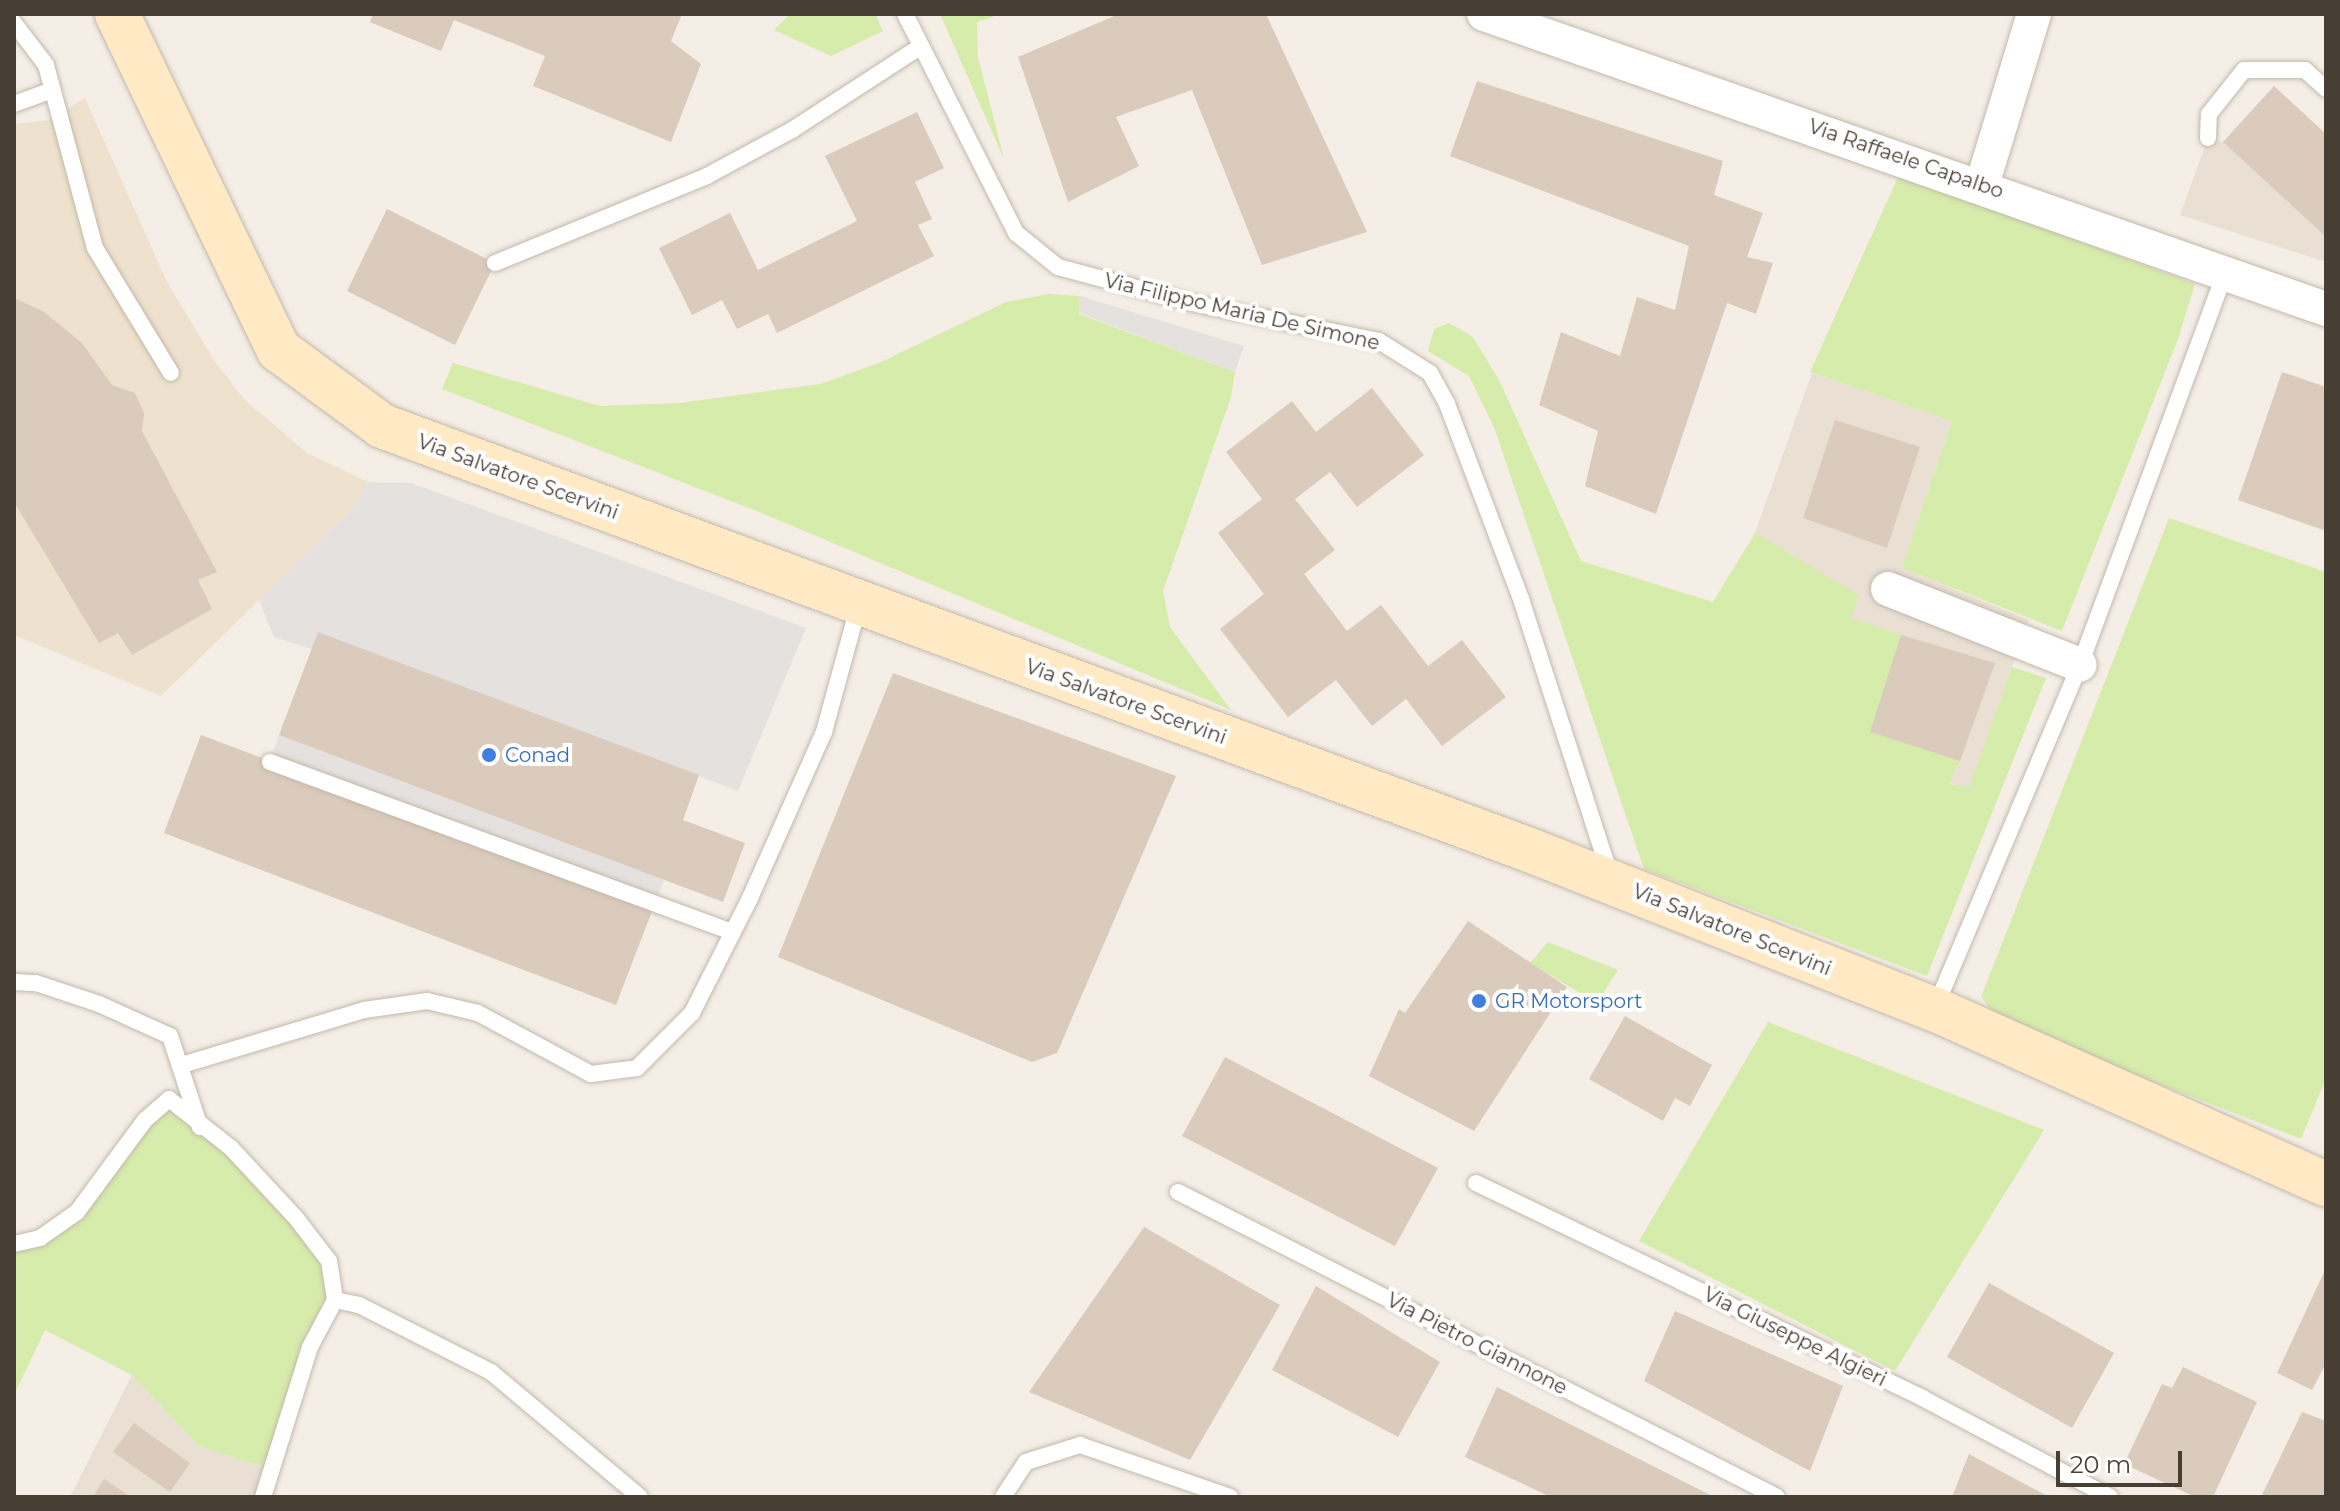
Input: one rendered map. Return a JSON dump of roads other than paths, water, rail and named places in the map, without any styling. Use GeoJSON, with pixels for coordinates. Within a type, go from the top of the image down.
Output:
{"type":"FeatureCollection","features":[{"type":"Feature","properties":{"kind":"main road","name":"Via Salvatore Scervini"},"geometry":{"type":"LineString","coordinates":[[124,19],[279,350],[382,426],[1532,851],[1934,1009],[2326,1184]]}},
{"type":"Feature","properties":{"kind":"street","name":"Via Raffaele Capalbo"},"geometry":{"type":"LineString","coordinates":[[1484,14],[1982,185],[2326,309]]}},
{"type":"Feature","properties":{"kind":"street"},"geometry":{"type":"LineString","coordinates":[[1982,185],[2030,24]]}},
{"type":"Feature","properties":{"kind":"street"},"geometry":{"type":"LineString","coordinates":[[1888,589],[2080,665]]}},
{"type":"Feature","properties":{"kind":"lane","name":"Via Filippo Maria De Simone"},"geometry":{"type":"LineString","coordinates":[[905,14],[1016,233],[1058,267],[1192,303],[1379,341],[1430,373],[1447,404],[1521,599],[1612,881],[1532,851]]}},
{"type":"Feature","properties":{"kind":"lane"},"geometry":{"type":"LineString","coordinates":[[14,23],[46,65],[50,91],[95,248],[171,373]]}},
{"type":"Feature","properties":{"kind":"lane"},"geometry":{"type":"LineString","coordinates":[[495,263],[707,176],[792,130],[920,47]]}},
{"type":"Feature","properties":{"kind":"lane"},"geometry":{"type":"LineString","coordinates":[[2208,138],[2209,114],[2244,70],[2305,70],[2326,89]]}},
{"type":"Feature","properties":{"kind":"lane"},"geometry":{"type":"LineString","coordinates":[[14,104],[50,91]]}},
{"type":"Feature","properties":{"kind":"lane"},"geometry":{"type":"LineString","coordinates":[[1934,1009],[2080,665],[2225,273]]}},
{"type":"Feature","properties":{"kind":"lane"},"geometry":{"type":"LineString","coordinates":[[182,1065],[364,1010],[427,1001],[478,1013],[591,1074],[637,1068],[692,1013],[733,932],[824,732],[859,604]]}},
{"type":"Feature","properties":{"kind":"lane"},"geometry":{"type":"LineString","coordinates":[[270,762],[733,932]]}},
{"type":"Feature","properties":{"kind":"lane"},"geometry":{"type":"LineString","coordinates":[[14,982],[36,983],[99,1004],[170,1036],[201,1129]]}},
{"type":"Feature","properties":{"kind":"lane"},"geometry":{"type":"LineString","coordinates":[[14,1244],[40,1238],[77,1212],[145,1120],[169,1099],[201,1129],[231,1148],[296,1218],[329,1261],[335,1300],[310,1347],[263,1497]]}},
{"type":"Feature","properties":{"kind":"lane","name":"Via Giuseppe Algieri"},"geometry":{"type":"LineString","coordinates":[[1476,1183],[1924,1399],[2110,1497]]}},
{"type":"Feature","properties":{"kind":"lane","name":"Via Pietro Giannone"},"geometry":{"type":"LineString","coordinates":[[1178,1192],[1777,1497]]}},
{"type":"Feature","properties":{"kind":"lane"},"geometry":{"type":"LineString","coordinates":[[335,1300],[359,1305],[491,1372],[640,1497]]}},
{"type":"Feature","properties":{"kind":"lane"},"geometry":{"type":"LineString","coordinates":[[1003,1497],[1026,1462],[1080,1445],[1230,1497]]}},
{"type":"Feature","properties":{"kind":"place","name":"Conad"},"geometry":{"type":"Point","coordinates":[489,755]}},
{"type":"Feature","properties":{"kind":"place","name":"GR Motorsport"},"geometry":{"type":"Point","coordinates":[1479,1001]}}]}
